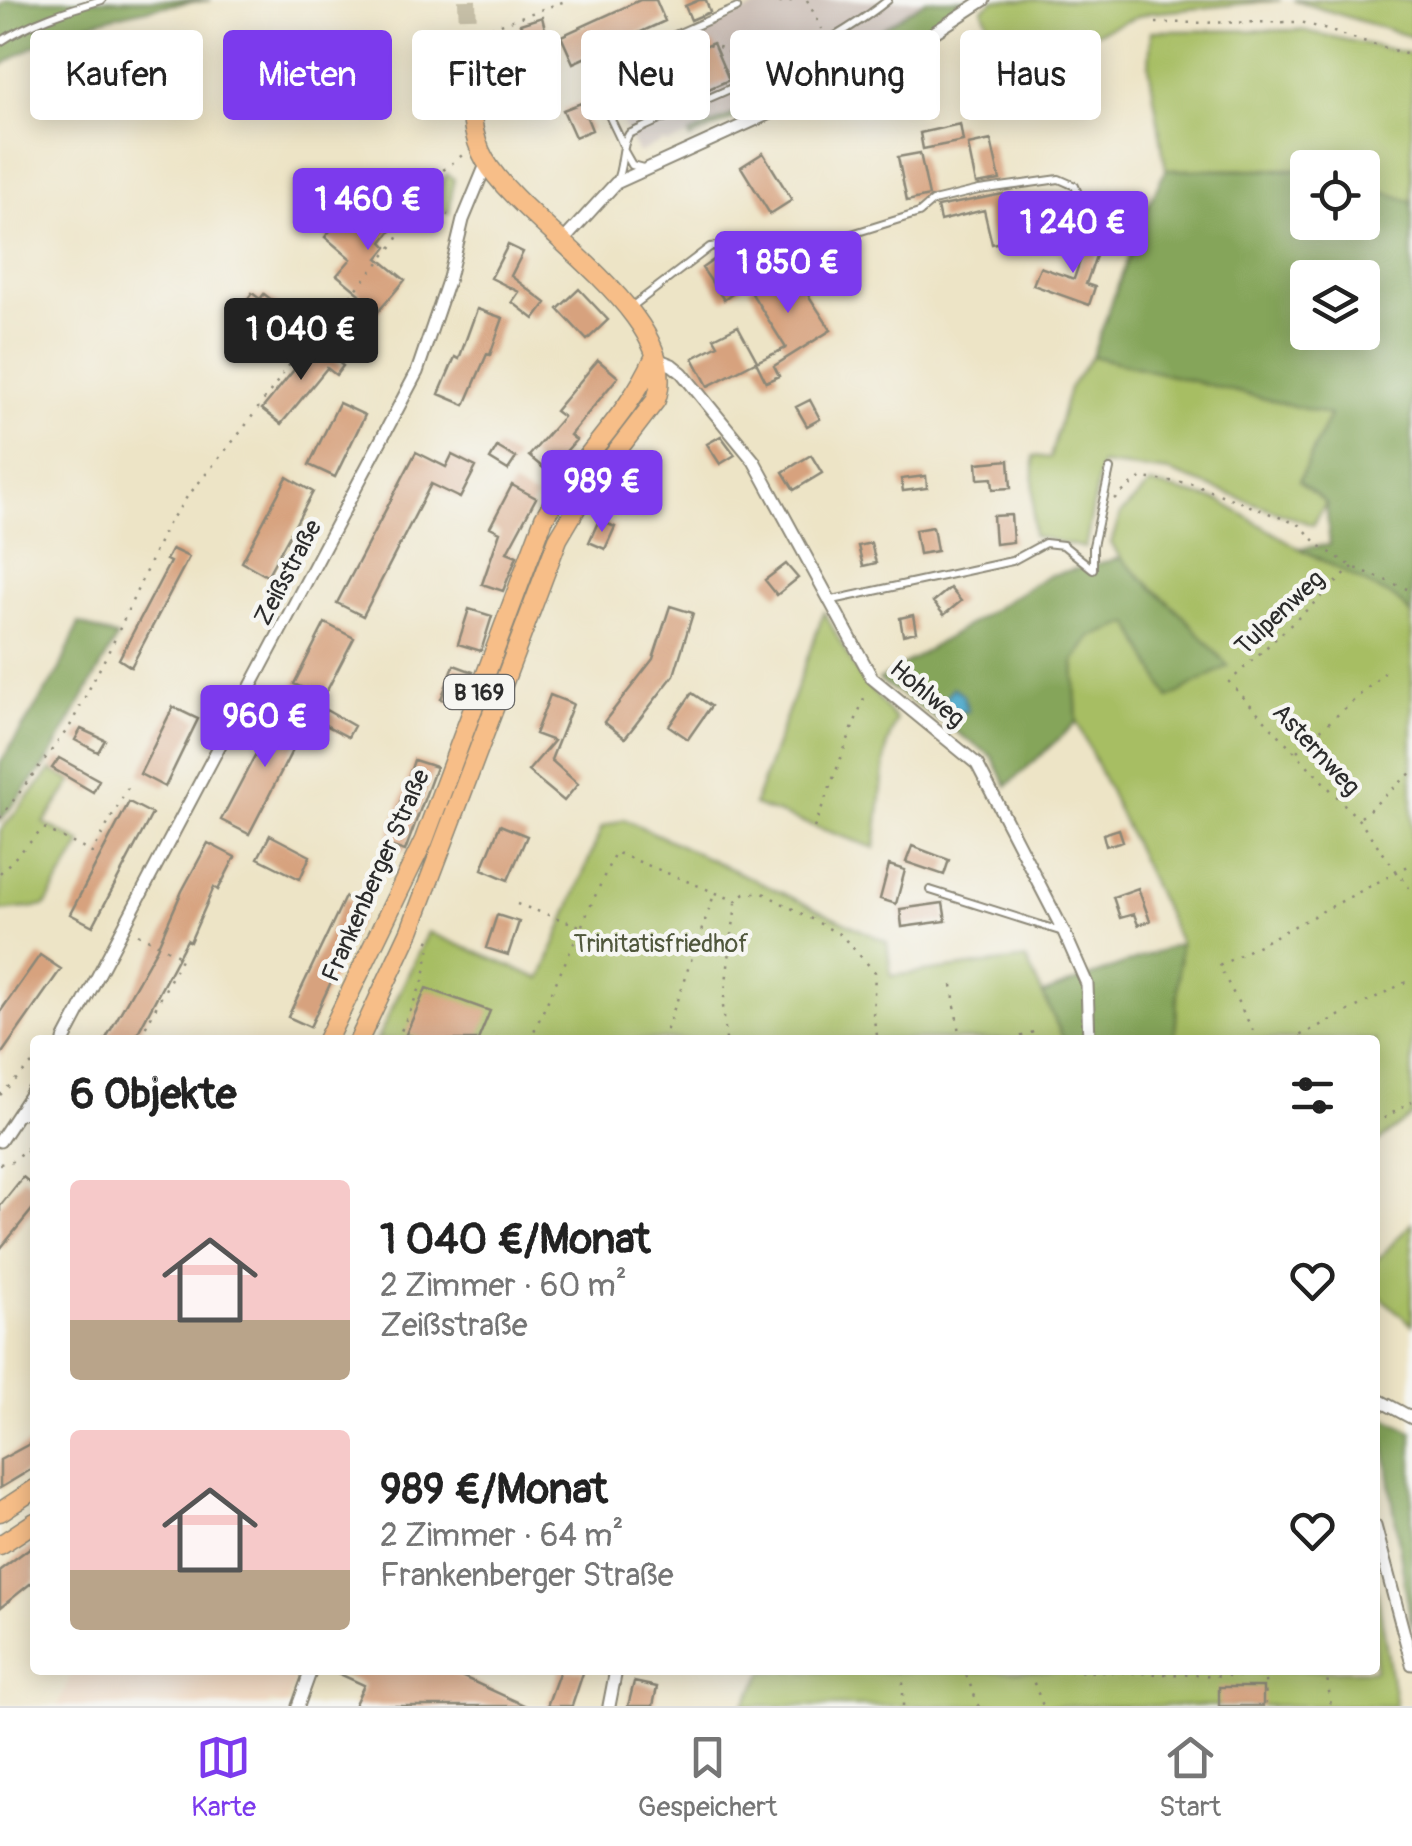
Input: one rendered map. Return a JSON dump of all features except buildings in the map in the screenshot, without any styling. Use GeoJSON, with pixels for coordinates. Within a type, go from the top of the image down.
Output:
{"type":"FeatureCollection","features":[{"type":"Feature","properties":{"kind":"main road","name":"Frankenberger Straße"},"geometry":{"type":"LineString","coordinates":[[361,1035],[410,931],[558,539],[587,490],[656,400],[660,381],[650,338],[630,308],[487,162],[472,120]]}},
{"type":"Feature","properties":{"kind":"main road","name":"Frankenberger Straße"},"geometry":{"type":"LineString","coordinates":[[329,1035],[424,840],[544,518],[654,358]]}},
{"type":"Feature","properties":{"kind":"main road"},"geometry":{"type":"LineString","coordinates":[[0,1512],[30,1492]]}},
{"type":"Feature","properties":{"kind":"main road"},"geometry":{"type":"LineString","coordinates":[[0,1546],[30,1525]]}},
{"type":"Feature","properties":{"kind":"street"},"geometry":{"type":"LineString","coordinates":[[562,242],[616,183],[904,52],[984,0]]}},
{"type":"Feature","properties":{"kind":"street","name":"Zeißstraße"},"geometry":{"type":"LineString","coordinates":[[67,1035],[416,372],[450,278],[463,220],[487,162]]}},
{"type":"Feature","properties":{"kind":"street","name":"Hohlweg"},"geometry":{"type":"LineString","coordinates":[[654,358],[672,364],[682,373],[754,461],[872,678],[978,764],[1087,984],[1088,1035]]}},
{"type":"Feature","properties":{"kind":"street"},"geometry":{"type":"LineString","coordinates":[[0,1141],[30,1096]]}},
{"type":"Feature","properties":{"kind":"street"},"geometry":{"type":"LineString","coordinates":[[1380,1401],[1412,1418]]}},
{"type":"Feature","properties":{"kind":"street"},"geometry":{"type":"LineString","coordinates":[[1380,1548],[1412,1664]]}},
{"type":"Feature","properties":{"kind":"street"},"geometry":{"type":"LineString","coordinates":[[301,1705],[310,1675]]}},
{"type":"Feature","properties":{"kind":"street"},"geometry":{"type":"LineString","coordinates":[[610,1706],[615,1675]]}},
{"type":"Feature","properties":{"kind":"lane"},"geometry":{"type":"LineString","coordinates":[[0,42],[32,25],[102,0]]}},
{"type":"Feature","properties":{"kind":"lane"},"geometry":{"type":"LineString","coordinates":[[841,30],[888,0]]}},
{"type":"Feature","properties":{"kind":"lane"},"geometry":{"type":"LineString","coordinates":[[650,168],[632,165],[604,99],[604,76],[629,58],[736,8]]}},
{"type":"Feature","properties":{"kind":"lane"},"geometry":{"type":"LineString","coordinates":[[616,183],[629,134],[730,88]]}},
{"type":"Feature","properties":{"kind":"lane"},"geometry":{"type":"LineString","coordinates":[[630,308],[710,248],[754,241],[815,244],[920,212],[933,201],[1021,182],[1059,179],[1075,186],[1079,196],[1066,242]]}},
{"type":"Feature","properties":{"kind":"lane"},"geometry":{"type":"LineString","coordinates":[[827,601],[1012,561],[1045,543],[1063,544],[1093,569],[1110,469]]}},
{"type":"Feature","properties":{"kind":"lane"},"geometry":{"type":"LineString","coordinates":[[930,890],[1064,932]]}},
{"type":"Feature","properties":{"kind":"lane"},"geometry":{"type":"LineString","coordinates":[[17,1118],[30,1114]]}},
{"type":"Feature","properties":{"kind":"path"},"geometry":{"type":"LineString","coordinates":[[485,30],[568,0]]}},
{"type":"Feature","properties":{"kind":"path"},"geometry":{"type":"LineString","coordinates":[[769,0],[796,0]]}},
{"type":"Feature","properties":{"kind":"path"},"geometry":{"type":"LineString","coordinates":[[807,0],[822,30]]}},
{"type":"Feature","properties":{"kind":"path"},"geometry":{"type":"LineString","coordinates":[[1156,23],[1301,22],[1412,56]]}},
{"type":"Feature","properties":{"kind":"path"},"geometry":{"type":"LineString","coordinates":[[710,44],[726,48],[730,56]]}},
{"type":"Feature","properties":{"kind":"path"},"geometry":{"type":"LineString","coordinates":[[118,630],[166,527],[187,496],[243,429],[319,324],[343,304],[395,244],[416,204],[442,171],[478,142]]}},
{"type":"Feature","properties":{"kind":"path"},"geometry":{"type":"LineString","coordinates":[[416,204],[463,220]]}},
{"type":"Feature","properties":{"kind":"path"},"geometry":{"type":"LineString","coordinates":[[1102,510],[1140,478],[1190,482],[1300,525],[1320,546],[1353,568],[1412,591]]}},
{"type":"Feature","properties":{"kind":"path","name":"Tulpenweg"},"geometry":{"type":"LineString","coordinates":[[1229,682],[1353,568]]}},
{"type":"Feature","properties":{"kind":"path"},"geometry":{"type":"LineString","coordinates":[[0,818],[70,726],[116,636]]}},
{"type":"Feature","properties":{"kind":"path"},"geometry":{"type":"LineString","coordinates":[[1296,752],[1390,669]]}},
{"type":"Feature","properties":{"kind":"path"},"geometry":{"type":"LineString","coordinates":[[814,828],[872,678]]}},
{"type":"Feature","properties":{"kind":"path","name":"Asternweg"},"geometry":{"type":"LineString","coordinates":[[1229,682],[1358,819],[1412,892]]}},
{"type":"Feature","properties":{"kind":"path"},"geometry":{"type":"LineString","coordinates":[[1358,819],[1412,772]]}},
{"type":"Feature","properties":{"kind":"path"},"geometry":{"type":"LineString","coordinates":[[0,873],[44,828],[92,853],[131,782]]}},
{"type":"Feature","properties":{"kind":"path"},"geometry":{"type":"LineString","coordinates":[[532,1035],[615,852],[736,901]]}},
{"type":"Feature","properties":{"kind":"path"},"geometry":{"type":"LineString","coordinates":[[1255,1035],[1219,966],[1412,864]]}},
{"type":"Feature","properties":{"kind":"path"},"geometry":{"type":"LineString","coordinates":[[665,1035],[715,892]]}},
{"type":"Feature","properties":{"kind":"path"},"geometry":{"type":"LineString","coordinates":[[726,1035],[723,1006],[736,901],[745,893],[763,893],[841,935],[876,972],[877,1035]]}},
{"type":"Feature","properties":{"kind":"path"},"geometry":{"type":"LineString","coordinates":[[517,904],[581,927]]}},
{"type":"Feature","properties":{"kind":"path"},"geometry":{"type":"LineString","coordinates":[[124,926],[182,957],[142,1035]]}},
{"type":"Feature","properties":{"kind":"path"},"geometry":{"type":"LineString","coordinates":[[399,1035],[423,981],[432,942],[410,931]]}},
{"type":"Feature","properties":{"kind":"path"},"geometry":{"type":"LineString","coordinates":[[1301,1035],[1412,979]]}},
{"type":"Feature","properties":{"kind":"path"},"geometry":{"type":"LineString","coordinates":[[952,984],[959,1035]]}},
{"type":"Feature","properties":{"kind":"path"},"geometry":{"type":"LineString","coordinates":[[1025,1035],[1038,1030]]}},
{"type":"Feature","properties":{"kind":"path"},"geometry":{"type":"LineString","coordinates":[[0,1096],[30,1066]]}},
{"type":"Feature","properties":{"kind":"path"},"geometry":{"type":"LineString","coordinates":[[1380,1121],[1412,1101]]}},
{"type":"Feature","properties":{"kind":"path"},"geometry":{"type":"LineString","coordinates":[[0,1164],[12,1162],[30,1145]]}},
{"type":"Feature","properties":{"kind":"path"},"geometry":{"type":"LineString","coordinates":[[25,1149],[30,1154]]}},
{"type":"Feature","properties":{"kind":"path"},"geometry":{"type":"LineString","coordinates":[[903,1706],[904,1675]]}},
{"type":"Feature","properties":{"kind":"path"},"geometry":{"type":"LineString","coordinates":[[966,1675],[979,1706]]}},
{"type":"Feature","properties":{"kind":"path"},"geometry":{"type":"LineString","coordinates":[[1030,1675],[1043,1706]]}},
{"type":"Feature","properties":{"kind":"path"},"geometry":{"type":"LineString","coordinates":[[1171,1675],[1265,1677],[1266,1706]]}},
{"type":"Feature","properties":{"kind":"path"},"geometry":{"type":"LineString","coordinates":[[1327,1675],[1331,1706]]}},
{"type":"Feature","properties":{"kind":"shaded area"},"geometry":{"type":"Polygon","coordinates":[[[759,0],[970,0],[920,30],[730,30],[730,120],[638,153],[621,120],[710,120],[710,30],[704,30],[761,5],[759,0]]]}},
{"type":"Feature","properties":{"kind":"shaded area"},"geometry":{"type":"Polygon","coordinates":[[[71,1675],[296,1675],[286,1706],[269,1702],[267,1706],[58,1706],[71,1675]]]}},
{"type":"Feature","properties":{"kind":"green space"},"geometry":{"type":"Polygon","coordinates":[[[8,0],[211,0],[156,8],[72,30],[30,30],[30,49],[0,67],[0,5],[8,0]]]}},
{"type":"Feature","properties":{"kind":"green space"},"geometry":{"type":"Polygon","coordinates":[[[926,0],[970,0],[920,30],[881,30],[926,0]]]}},
{"type":"Feature","properties":{"kind":"green space"},"geometry":{"type":"Polygon","coordinates":[[[994,0],[1281,0],[1149,13],[1101,31],[991,30],[982,9],[994,0]]]}},
{"type":"Feature","properties":{"kind":"green space"},"geometry":{"type":"Polygon","coordinates":[[[1293,0],[1412,0],[1412,37],[1293,0]]]}},
{"type":"Feature","properties":{"kind":"green space"},"geometry":{"type":"Polygon","coordinates":[[[1301,30],[1412,54],[1412,202],[1380,190],[1380,150],[1290,150],[1290,169],[1166,170],[1149,66],[1151,31],[1301,30]]]}},
{"type":"Feature","properties":{"kind":"green space"},"geometry":{"type":"Polygon","coordinates":[[[730,116],[731,120],[690,139],[689,135],[730,116]]]}},
{"type":"Feature","properties":{"kind":"green space"},"geometry":{"type":"Polygon","coordinates":[[[1166,170],[1290,170],[1290,240],[1380,240],[1380,190],[1412,202],[1412,615],[1396,599],[1299,548],[1330,545],[1326,503],[1299,481],[1330,415],[1092,356],[1146,209],[1166,170]]]}},
{"type":"Feature","properties":{"kind":"green space"},"geometry":{"type":"Polygon","coordinates":[[[447,174],[454,179],[449,213],[427,205],[447,174]]]}},
{"type":"Feature","properties":{"kind":"green space"},"geometry":{"type":"Polygon","coordinates":[[[1092,356],[1330,415],[1299,481],[1326,503],[1313,525],[1170,472],[1101,464],[1085,548],[1033,536],[1034,456],[1050,458],[1069,388],[1092,356]]]}},
{"type":"Feature","properties":{"kind":"green space"},"geometry":{"type":"Polygon","coordinates":[[[1150,484],[1220,501],[1396,599],[1412,615],[1412,1116],[1380,1140],[1380,1035],[1175,1035],[1180,943],[1077,722],[1074,661],[1091,637],[1129,622],[1184,617],[1120,558],[1111,543],[1120,515],[1150,484]]]}},
{"type":"Feature","properties":{"kind":"green space"},"geometry":{"type":"Polygon","coordinates":[[[1120,558],[1184,617],[1228,666],[1169,698],[1130,623],[1091,637],[1074,661],[1077,722],[1007,786],[992,756],[879,680],[1047,576],[1120,558]]]}},
{"type":"Feature","properties":{"kind":"green space"},"geometry":{"type":"Polygon","coordinates":[[[824,612],[856,671],[896,720],[887,744],[875,848],[754,805],[824,612]]]}},
{"type":"Feature","properties":{"kind":"green space"},"geometry":{"type":"Polygon","coordinates":[[[79,623],[117,638],[46,764],[0,821],[0,763],[60,669],[79,623]]]}},
{"type":"Feature","properties":{"kind":"green space"},"geometry":{"type":"Polygon","coordinates":[[[51,770],[72,782],[44,823],[82,843],[45,906],[0,911],[0,831],[51,770]]]}},
{"type":"Feature","properties":{"kind":"green space","name":"Trinitatisfriedhof"},"geometry":{"type":"Polygon","coordinates":[[[624,819],[887,942],[891,976],[1026,959],[1062,1035],[379,1035],[428,932],[541,979],[602,827],[624,819]]]}},
{"type":"Feature","properties":{"kind":"green space"},"geometry":{"type":"Polygon","coordinates":[[[1180,943],[1175,1035],[1062,1035],[1043,994],[1180,943]]]}},
{"type":"Feature","properties":{"kind":"green space"},"geometry":{"type":"Polygon","coordinates":[[[1412,1223],[1412,1325],[1380,1296],[1380,1257],[1412,1223]]]}},
{"type":"Feature","properties":{"kind":"green space"},"geometry":{"type":"Polygon","coordinates":[[[1380,1415],[1412,1432],[1412,1628],[1409,1613],[1380,1415]]]}},
{"type":"Feature","properties":{"kind":"green space"},"geometry":{"type":"Polygon","coordinates":[[[1380,1609],[1396,1706],[743,1706],[762,1675],[1380,1675],[1380,1609]]]}},
{"type":"Feature","properties":{"kind":"water"},"geometry":{"type":"Polygon","coordinates":[[[953,687],[963,695],[968,711],[935,713],[953,687]]]}},
{"type":"Feature","properties":{"kind":"tunnel"},"geometry":{"type":"LineString","coordinates":[[467,0],[468,30]]}}]}
